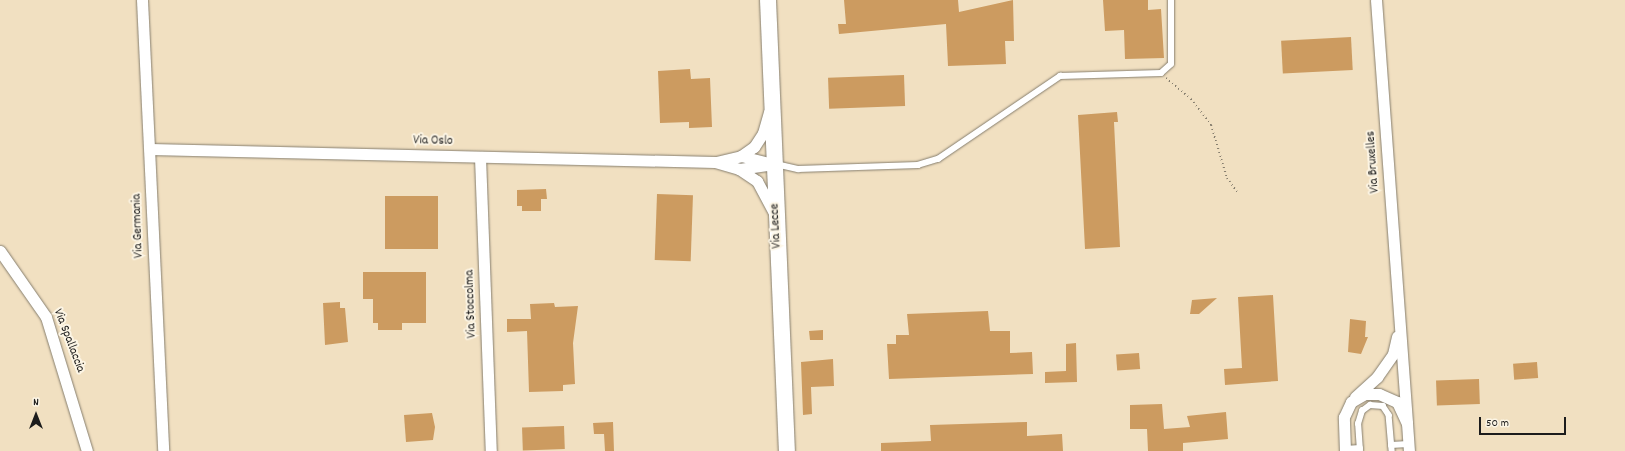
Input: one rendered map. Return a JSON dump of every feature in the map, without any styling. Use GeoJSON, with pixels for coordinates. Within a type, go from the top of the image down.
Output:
{"type":"FeatureCollection","features":[{"type":"Feature","properties":{"kind":"main road","name":"Via Lecce"},"geometry":{"type":"LineString","coordinates":[[768,0],[787,451]]}},
{"type":"Feature","properties":{"kind":"street","name":"Via Germania"},"geometry":{"type":"LineString","coordinates":[[142,0],[163,451]]}},
{"type":"Feature","properties":{"kind":"street","name":"Via Bruxelles"},"geometry":{"type":"LineString","coordinates":[[1376,0],[1408,447]]}},
{"type":"Feature","properties":{"kind":"street"},"geometry":{"type":"LineString","coordinates":[[715,162],[741,156],[754,147],[763,133],[772,98]]}},
{"type":"Feature","properties":{"kind":"street","name":"Via Oslo"},"geometry":{"type":"LineString","coordinates":[[150,150],[715,162]]}},
{"type":"Feature","properties":{"kind":"street"},"geometry":{"type":"LineString","coordinates":[[741,156],[774,164]]}},
{"type":"Feature","properties":{"kind":"street","name":"Via Stoccolma"},"geometry":{"type":"LineString","coordinates":[[480,157],[491,451]]}},
{"type":"Feature","properties":{"kind":"street"},"geometry":{"type":"LineString","coordinates":[[715,162],[739,169],[757,181],[777,219]]}},
{"type":"Feature","properties":{"kind":"street"},"geometry":{"type":"LineString","coordinates":[[739,169],[774,164]]}},
{"type":"Feature","properties":{"kind":"street","name":"Via Spallaccia"},"geometry":{"type":"LineString","coordinates":[[0,251],[46,317],[87,451]]}},
{"type":"Feature","properties":{"kind":"street","name":"Via Bruxelles"},"geometry":{"type":"LineString","coordinates":[[1345,450],[1344,416],[1351,402],[1377,377],[1393,354],[1400,322]]}},
{"type":"Feature","properties":{"kind":"street","name":"Via Bruxelles"},"geometry":{"type":"LineString","coordinates":[[1351,402],[1365,394],[1378,394],[1397,402],[1407,423]]}},
{"type":"Feature","properties":{"kind":"lane"},"geometry":{"type":"LineString","coordinates":[[774,164],[798,169],[918,165],[938,158],[1060,76],[1161,73],[1171,64],[1171,0]]}},
{"type":"Feature","properties":{"kind":"lane"},"geometry":{"type":"LineString","coordinates":[[1345,450],[1360,450],[1358,424],[1362,411],[1370,405],[1383,406],[1389,415],[1392,448],[1408,447]]}},
{"type":"Feature","properties":{"kind":"path"},"geometry":{"type":"LineString","coordinates":[[1161,73],[1191,99],[1211,125],[1227,178],[1238,193]]}},
{"type":"Feature","properties":{"kind":"building"},"geometry":{"type":"Polygon","coordinates":[[[844,0],[958,0],[959,12],[1013,0],[1014,41],[1005,41],[1006,64],[948,66],[946,24],[839,34],[838,24],[846,24],[844,0]]]}},
{"type":"Feature","properties":{"kind":"building"},"geometry":{"type":"Polygon","coordinates":[[[1103,0],[1148,0],[1148,10],[1161,9],[1164,58],[1125,59],[1124,30],[1105,31],[1103,0]]]}},
{"type":"Feature","properties":{"kind":"building"},"geometry":{"type":"Polygon","coordinates":[[[1351,37],[1353,70],[1283,74],[1281,41],[1351,37]]]}},
{"type":"Feature","properties":{"kind":"building"},"geometry":{"type":"Polygon","coordinates":[[[690,69],[691,79],[710,78],[712,127],[689,128],[689,122],[660,123],[658,71],[690,69]]]}},
{"type":"Feature","properties":{"kind":"building"},"geometry":{"type":"Polygon","coordinates":[[[904,75],[905,106],[829,109],[828,78],[904,75]]]}},
{"type":"Feature","properties":{"kind":"building"},"geometry":{"type":"Polygon","coordinates":[[[1117,112],[1118,122],[1114,122],[1120,247],[1085,249],[1078,115],[1117,112]]]}},
{"type":"Feature","properties":{"kind":"building"},"geometry":{"type":"Polygon","coordinates":[[[546,189],[547,199],[541,199],[541,211],[522,211],[522,206],[517,206],[517,190],[546,189]]]}},
{"type":"Feature","properties":{"kind":"building"},"geometry":{"type":"Polygon","coordinates":[[[657,194],[693,195],[691,261],[655,260],[657,194]]]}},
{"type":"Feature","properties":{"kind":"building"},"geometry":{"type":"Polygon","coordinates":[[[385,196],[438,196],[438,249],[385,249],[385,196]]]}},
{"type":"Feature","properties":{"kind":"building"},"geometry":{"type":"Polygon","coordinates":[[[363,272],[426,272],[426,323],[402,323],[402,330],[378,330],[378,323],[373,323],[373,299],[363,299],[363,272]]]}},
{"type":"Feature","properties":{"kind":"building"},"geometry":{"type":"Polygon","coordinates":[[[1273,295],[1278,381],[1225,385],[1224,369],[1242,368],[1238,297],[1273,295]]]}},
{"type":"Feature","properties":{"kind":"building"},"geometry":{"type":"Polygon","coordinates":[[[1217,298],[1199,314],[1190,314],[1192,300],[1217,298]]]}},
{"type":"Feature","properties":{"kind":"building"},"geometry":{"type":"Polygon","coordinates":[[[340,302],[340,308],[345,308],[348,342],[325,345],[323,303],[340,302]]]}},
{"type":"Feature","properties":{"kind":"building"},"geometry":{"type":"Polygon","coordinates":[[[554,303],[555,307],[578,306],[573,343],[575,384],[563,385],[563,391],[529,392],[527,331],[507,332],[507,319],[531,319],[530,304],[554,303]]]}},
{"type":"Feature","properties":{"kind":"building"},"geometry":{"type":"Polygon","coordinates":[[[988,311],[990,331],[1010,331],[1010,353],[1032,352],[1033,374],[889,379],[887,344],[896,344],[896,335],[909,335],[907,314],[988,311]]]}},
{"type":"Feature","properties":{"kind":"building"},"geometry":{"type":"Polygon","coordinates":[[[1350,319],[1366,321],[1365,337],[1368,337],[1361,354],[1348,352],[1350,319]]]}},
{"type":"Feature","properties":{"kind":"building"},"geometry":{"type":"Polygon","coordinates":[[[823,330],[823,340],[810,340],[809,331],[823,330]]]}},
{"type":"Feature","properties":{"kind":"building"},"geometry":{"type":"Polygon","coordinates":[[[1076,343],[1077,382],[1045,383],[1045,372],[1066,371],[1066,344],[1076,343]]]}},
{"type":"Feature","properties":{"kind":"building"},"geometry":{"type":"Polygon","coordinates":[[[1139,353],[1140,369],[1117,371],[1116,355],[1139,353]]]}},
{"type":"Feature","properties":{"kind":"building"},"geometry":{"type":"Polygon","coordinates":[[[833,359],[834,386],[811,387],[812,414],[803,415],[801,362],[833,359]]]}},
{"type":"Feature","properties":{"kind":"building"},"geometry":{"type":"Polygon","coordinates":[[[1537,362],[1538,378],[1514,380],[1513,364],[1537,362]]]}},
{"type":"Feature","properties":{"kind":"building"},"geometry":{"type":"Polygon","coordinates":[[[1479,379],[1480,404],[1437,405],[1436,381],[1479,379]]]}},
{"type":"Feature","properties":{"kind":"building"},"geometry":{"type":"Polygon","coordinates":[[[1162,404],[1164,429],[1190,427],[1187,416],[1226,412],[1228,439],[1183,443],[1183,451],[1148,451],[1147,429],[1130,429],[1130,405],[1162,404]]]}},
{"type":"Feature","properties":{"kind":"building"},"geometry":{"type":"Polygon","coordinates":[[[432,413],[435,427],[433,440],[406,442],[404,415],[432,413]]]}},
{"type":"Feature","properties":{"kind":"building"},"geometry":{"type":"Polygon","coordinates":[[[613,422],[614,451],[605,451],[604,434],[594,434],[593,423],[613,422]]]}},
{"type":"Feature","properties":{"kind":"building"},"geometry":{"type":"Polygon","coordinates":[[[1027,422],[1027,436],[1062,434],[1063,451],[881,451],[881,443],[931,441],[930,425],[1027,422]]]}},
{"type":"Feature","properties":{"kind":"building"},"geometry":{"type":"Polygon","coordinates":[[[564,426],[565,449],[523,450],[522,427],[564,426]]]}}]}
